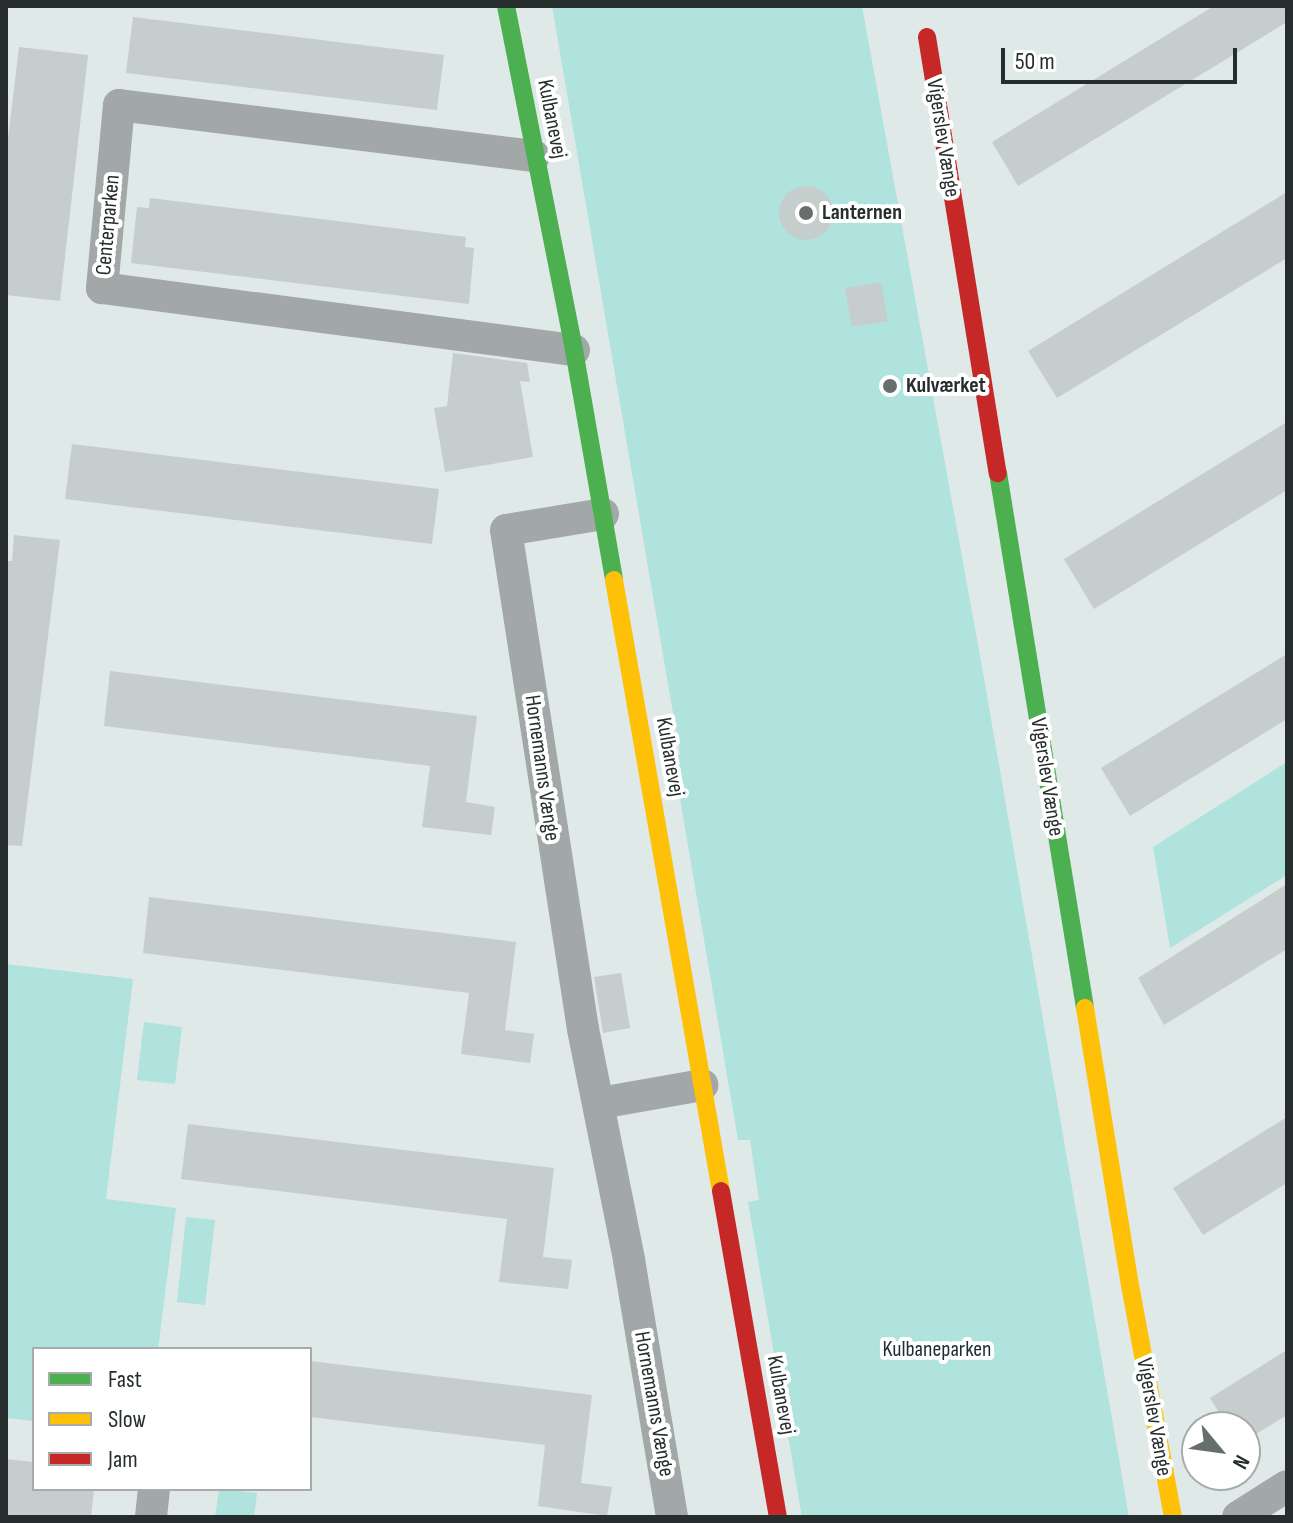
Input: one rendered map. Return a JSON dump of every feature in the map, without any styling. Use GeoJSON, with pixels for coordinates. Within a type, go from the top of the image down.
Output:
{"type":"FeatureCollection","features":[{"type":"Feature","properties":{"kind":"street","name":"Kulbanevej"},"geometry":{"type":"LineString","coordinates":[[506,6],[574,350],[778,1517]]}},
{"type":"Feature","properties":{"kind":"street","name":"Vigerslev Vænge"},"geometry":{"type":"LineString","coordinates":[[927,37],[1130,1285],[1173,1517]]}},
{"type":"Feature","properties":{"kind":"street","name":"Centerparken"},"geometry":{"type":"LineString","coordinates":[[534,156],[119,105],[102,288],[574,350]]}},
{"type":"Feature","properties":{"kind":"street","name":"Hornemanns Vænge"},"geometry":{"type":"LineString","coordinates":[[603,514],[506,530],[573,969],[600,1103],[672,1517]]}},
{"type":"Feature","properties":{"kind":"street"},"geometry":{"type":"LineString","coordinates":[[600,1103],[702,1085]]}},
{"type":"Feature","properties":{"kind":"street"},"geometry":{"type":"LineString","coordinates":[[1238,1517],[1287,1486]]}},
{"type":"Feature","properties":{"kind":"street"},"geometry":{"type":"LineString","coordinates":[[151,1517],[154,1491]]}},
{"type":"Feature","properties":{"kind":"green space","name":"Kulbaneparken"},"geometry":{"type":"Polygon","coordinates":[[[552,6],[862,6],[981,661],[1129,1517],[802,1517],[748,1202],[759,1200],[750,1140],[738,1140],[673,757],[680,754],[552,6]]]}},
{"type":"Feature","properties":{"kind":"green space"},"geometry":{"type":"Polygon","coordinates":[[[1287,762],[1287,875],[1170,948],[1153,847],[1287,762]]]}},
{"type":"Feature","properties":{"kind":"green space"},"geometry":{"type":"Polygon","coordinates":[[[6,964],[133,979],[106,1199],[176,1208],[158,1347],[32,1347],[32,1421],[6,1418],[6,964]]]}},
{"type":"Feature","properties":{"kind":"green space"},"geometry":{"type":"Polygon","coordinates":[[[144,1022],[182,1027],[175,1084],[137,1080],[144,1022]]]}},
{"type":"Feature","properties":{"kind":"green space"},"geometry":{"type":"Polygon","coordinates":[[[186,1217],[215,1220],[205,1305],[177,1302],[186,1217]]]}},
{"type":"Feature","properties":{"kind":"green space"},"geometry":{"type":"Polygon","coordinates":[[[219,1491],[257,1493],[254,1517],[215,1517],[219,1491]]]}},
{"type":"Feature","properties":{"kind":"building"},"geometry":{"type":"Polygon","coordinates":[[[1214,6],[1287,6],[1287,22],[1018,186],[992,142],[1214,6]]]}},
{"type":"Feature","properties":{"kind":"building"},"geometry":{"type":"Polygon","coordinates":[[[133,17],[444,55],[437,110],[126,73],[133,17]]]}},
{"type":"Feature","properties":{"kind":"building"},"geometry":{"type":"Polygon","coordinates":[[[19,47],[88,55],[60,301],[6,295],[6,155],[19,47]]]}},
{"type":"Feature","properties":{"kind":"building","name":"Lanternen"},"geometry":{"type":"Polygon","coordinates":[[[806,186],[825,194],[833,213],[825,232],[806,240],[787,232],[779,213],[787,194],[806,186]]]}},
{"type":"Feature","properties":{"kind":"building"},"geometry":{"type":"Polygon","coordinates":[[[1287,192],[1287,258],[1057,398],[1028,351],[1287,192]]]}},
{"type":"Feature","properties":{"kind":"building"},"geometry":{"type":"Polygon","coordinates":[[[150,198],[466,237],[465,247],[474,248],[469,304],[131,263],[137,207],[149,208],[150,198]]]}},
{"type":"Feature","properties":{"kind":"building"},"geometry":{"type":"Polygon","coordinates":[[[881,282],[888,321],[852,327],[845,288],[881,282]]]}},
{"type":"Feature","properties":{"kind":"building"},"geometry":{"type":"Polygon","coordinates":[[[453,353],[527,363],[530,382],[520,381],[533,457],[445,472],[434,408],[447,406],[453,353]]]}},
{"type":"Feature","properties":{"kind":"building"},"geometry":{"type":"Polygon","coordinates":[[[1287,422],[1287,490],[1094,609],[1064,559],[1287,422]]]}},
{"type":"Feature","properties":{"kind":"building"},"geometry":{"type":"Polygon","coordinates":[[[72,444],[439,489],[432,544],[65,499],[72,444]]]}},
{"type":"Feature","properties":{"kind":"building"},"geometry":{"type":"Polygon","coordinates":[[[14,535],[60,540],[22,846],[6,845],[6,561],[12,561],[14,535]]]}},
{"type":"Feature","properties":{"kind":"building"},"geometry":{"type":"Polygon","coordinates":[[[1287,654],[1287,719],[1130,816],[1101,768],[1287,654]]]}},
{"type":"Feature","properties":{"kind":"building"},"geometry":{"type":"Polygon","coordinates":[[[110,671],[477,716],[466,802],[495,807],[491,835],[422,827],[430,766],[104,726],[110,671]]]}},
{"type":"Feature","properties":{"kind":"building"},"geometry":{"type":"Polygon","coordinates":[[[1287,884],[1287,949],[1164,1025],[1138,978],[1287,884]]]}},
{"type":"Feature","properties":{"kind":"building"},"geometry":{"type":"Polygon","coordinates":[[[149,897],[516,942],[505,1030],[534,1034],[530,1063],[461,1054],[469,993],[143,953],[149,897]]]}},
{"type":"Feature","properties":{"kind":"building"},"geometry":{"type":"Polygon","coordinates":[[[621,973],[630,1028],[603,1033],[594,977],[621,973]]]}},
{"type":"Feature","properties":{"kind":"building"},"geometry":{"type":"Polygon","coordinates":[[[1287,1117],[1287,1183],[1203,1235],[1173,1188],[1287,1117]]]}},
{"type":"Feature","properties":{"kind":"building"},"geometry":{"type":"Polygon","coordinates":[[[188,1124],[554,1168],[543,1257],[572,1260],[568,1289],[499,1282],[507,1219],[181,1179],[188,1124]]]}},
{"type":"Feature","properties":{"kind":"building"},"geometry":{"type":"Polygon","coordinates":[[[1287,1350],[1287,1415],[1261,1431],[1261,1411],[1218,1411],[1210,1398],[1287,1350]]]}},
{"type":"Feature","properties":{"kind":"building"},"geometry":{"type":"Polygon","coordinates":[[[312,1361],[592,1395],[581,1483],[612,1487],[607,1516],[538,1506],[545,1445],[312,1417],[312,1361]]]}},
{"type":"Feature","properties":{"kind":"building"},"geometry":{"type":"Polygon","coordinates":[[[6,1459],[32,1462],[32,1491],[94,1491],[91,1517],[6,1517],[6,1459]]]}},
{"type":"Feature","properties":{"kind":"traffic: fast"},"geometry":{"type":"LineString","coordinates":[[506,6],[574,350],[614,580]]}},
{"type":"Feature","properties":{"kind":"traffic: fast"},"geometry":{"type":"LineString","coordinates":[[998,473],[1085,1008]]}},
{"type":"Feature","properties":{"kind":"traffic: slow"},"geometry":{"type":"LineString","coordinates":[[614,580],[721,1191]]}},
{"type":"Feature","properties":{"kind":"traffic: slow"},"geometry":{"type":"LineString","coordinates":[[1085,1008],[1130,1285],[1173,1517]]}},
{"type":"Feature","properties":{"kind":"traffic: jam"},"geometry":{"type":"LineString","coordinates":[[927,37],[998,473]]}},
{"type":"Feature","properties":{"kind":"traffic: jam"},"geometry":{"type":"LineString","coordinates":[[721,1191],[778,1517]]}},
{"type":"Feature","properties":{"kind":"place","name":"Lanternen"},"geometry":{"type":"Point","coordinates":[806,213]}},
{"type":"Feature","properties":{"kind":"place","name":"Kulværket"},"geometry":{"type":"Point","coordinates":[890,386]}}]}
